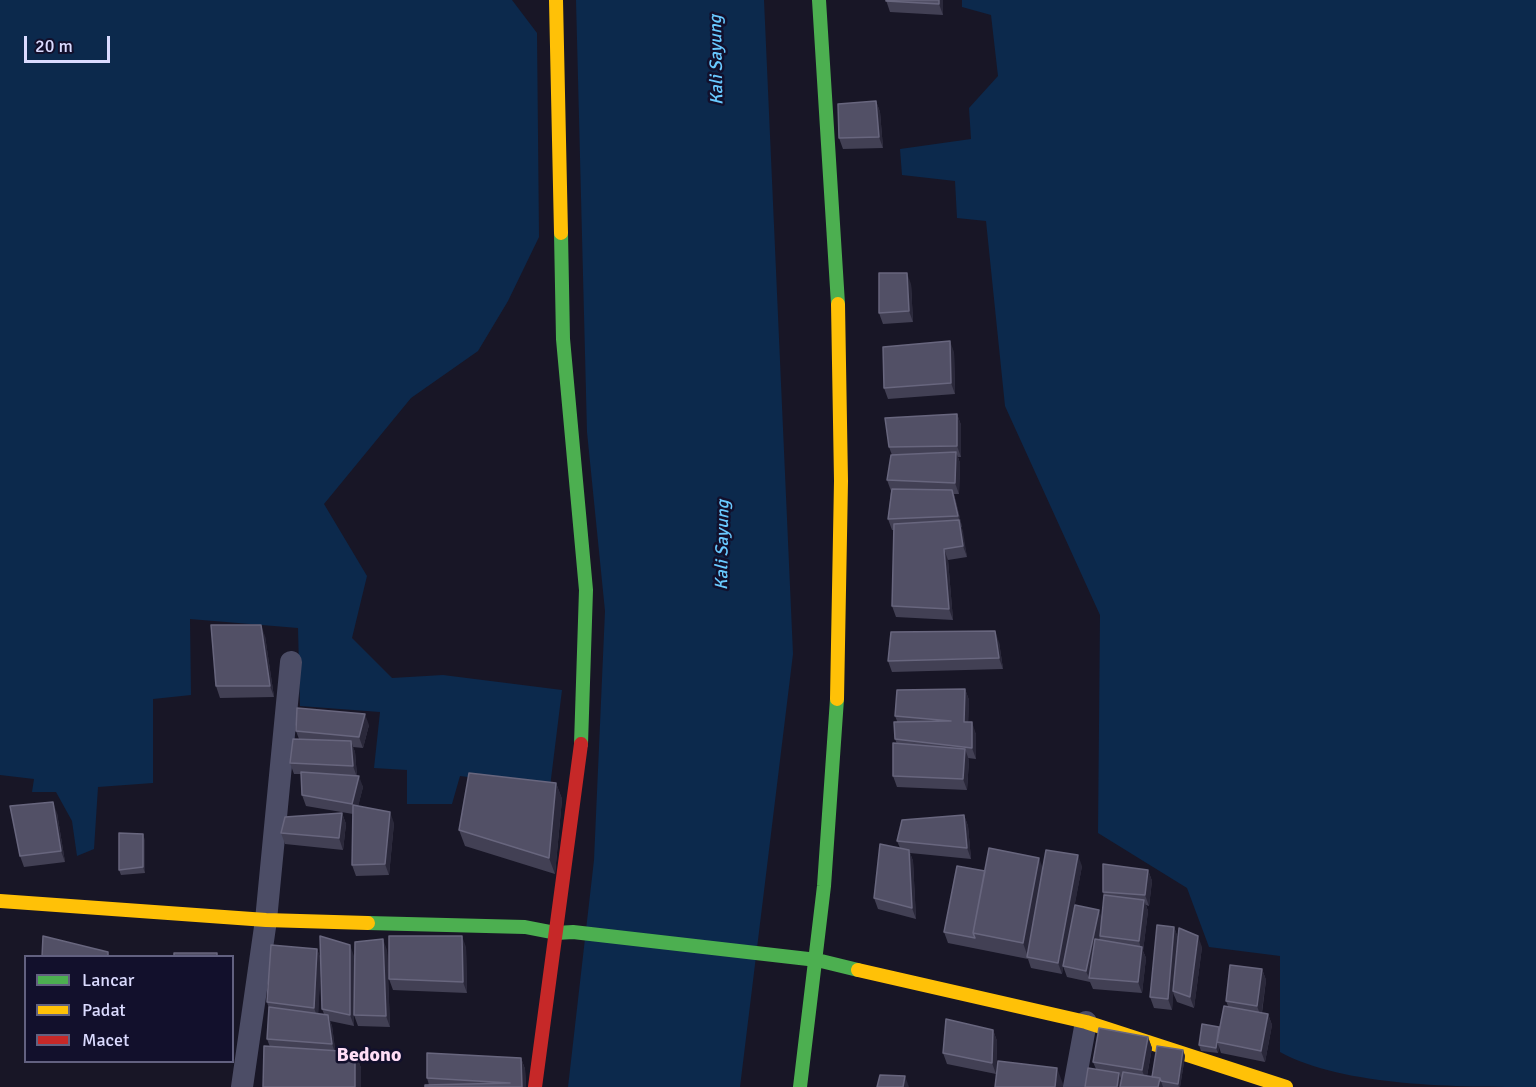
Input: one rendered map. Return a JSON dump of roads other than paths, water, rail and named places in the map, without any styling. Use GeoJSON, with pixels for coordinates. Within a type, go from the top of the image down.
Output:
{"type":"FeatureCollection","features":[{"type":"Feature","properties":{"kind":"street"},"geometry":{"type":"LineString","coordinates":[[536,1087],[581,754],[586,590],[564,339],[556,0]]}},
{"type":"Feature","properties":{"kind":"street"},"geometry":{"type":"LineString","coordinates":[[800,1087],[817,960],[839,685],[841,464],[837,278],[819,0]]}},
{"type":"Feature","properties":{"kind":"street"},"geometry":{"type":"LineString","coordinates":[[242,1087],[266,920],[291,663]]}},
{"type":"Feature","properties":{"kind":"street"},"geometry":{"type":"LineString","coordinates":[[0,901],[266,920],[525,927],[556,933],[573,932],[817,960],[1086,1022],[1286,1087]]}},
{"type":"Feature","properties":{"kind":"street"},"geometry":{"type":"LineString","coordinates":[[1074,1087],[1086,1022]]}},
{"type":"Feature","properties":{"kind":"water"},"geometry":{"type":"Polygon","coordinates":[[[0,0],[512,0],[537,33],[539,237],[508,301],[478,351],[411,398],[324,504],[367,576],[352,638],[392,678],[443,675],[562,690],[550,787],[460,776],[452,804],[407,804],[407,770],[374,768],[380,712],[300,706],[298,628],[190,619],[191,695],[153,699],[153,783],[98,787],[94,849],[77,856],[72,821],[56,792],[32,792],[34,779],[0,775],[0,0]]]}},
{"type":"Feature","properties":{"kind":"water","name":"Kali Sayung"},"geometry":{"type":"Polygon","coordinates":[[[576,0],[764,0],[793,654],[740,1087],[568,1087],[594,860],[605,611],[587,432],[576,0]]]}},
{"type":"Feature","properties":{"kind":"water"},"geometry":{"type":"Polygon","coordinates":[[[962,0],[1536,0],[1536,1087],[1403,1083],[1336,1072],[1306,1064],[1280,1052],[1280,956],[1209,947],[1187,888],[1098,833],[1100,615],[1005,406],[986,221],[957,218],[955,181],[902,175],[900,149],[971,139],[969,108],[998,76],[991,15],[962,7],[962,0]]]}},
{"type":"Feature","properties":{"kind":"district","name":"Bedono"},"geometry":{"type":"Point","coordinates":[369,1056]}}]}
